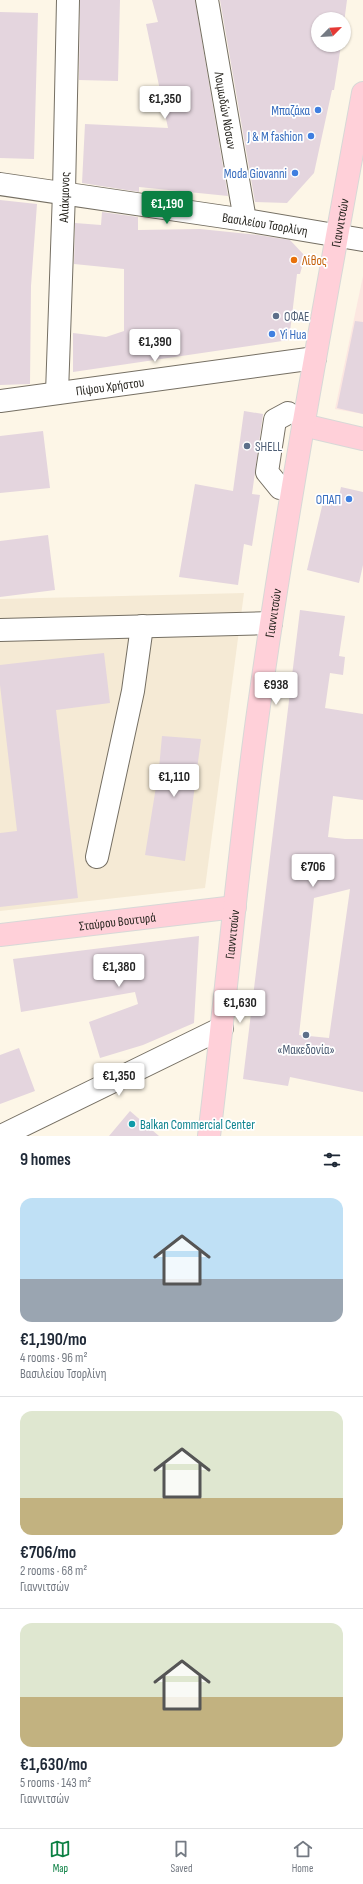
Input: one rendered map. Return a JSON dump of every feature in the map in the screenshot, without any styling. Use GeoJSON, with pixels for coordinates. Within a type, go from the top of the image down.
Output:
{"type":"FeatureCollection","features":[{"type":"Feature","properties":{"kind":"main road","name":"Γιαννιτσών"},"geometry":{"type":"LineString","coordinates":[[209,1136],[222,1028],[234,907],[296,419],[315,358],[363,93]]}},
{"type":"Feature","properties":{"kind":"main road"},"geometry":{"type":"LineString","coordinates":[[296,419],[363,439]]}},
{"type":"Feature","properties":{"kind":"main road","name":"Σταύρου Βουτυρά"},"geometry":{"type":"LineString","coordinates":[[0,935],[234,907]]}},
{"type":"Feature","properties":{"kind":"street","name":"Αλιάκμονος"},"geometry":{"type":"LineString","coordinates":[[57,393],[64,192],[68,0]]}},
{"type":"Feature","properties":{"kind":"street","name":"Λοιμωδών Νόσων"},"geometry":{"type":"LineString","coordinates":[[207,0],[245,220]]}},
{"type":"Feature","properties":{"kind":"street","name":"Βασιλείου Τσορλίνη"},"geometry":{"type":"LineString","coordinates":[[0,184],[64,192],[338,234],[363,240]]}},
{"type":"Feature","properties":{"kind":"street","name":"Πίψου Χρήστου"},"geometry":{"type":"LineString","coordinates":[[0,401],[315,358]]}},
{"type":"Feature","properties":{"kind":"street"},"geometry":{"type":"LineString","coordinates":[[280,488],[266,472],[275,420],[296,419]]}},
{"type":"Feature","properties":{"kind":"street"},"geometry":{"type":"LineString","coordinates":[[0,630],[271,623]]}},
{"type":"Feature","properties":{"kind":"street"},"geometry":{"type":"LineString","coordinates":[[97,857],[133,691],[142,626]]}},
{"type":"Feature","properties":{"kind":"street"},"geometry":{"type":"LineString","coordinates":[[1,1136],[222,1028]]}},
{"type":"Feature","properties":{"kind":"shaded area"},"geometry":{"type":"Polygon","coordinates":[[[363,276],[363,414],[335,409],[363,276]]]}},
{"type":"Feature","properties":{"kind":"shaded area"},"geometry":{"type":"Polygon","coordinates":[[[244,593],[205,888],[0,911],[0,599],[244,593]]]}},
{"type":"Feature","properties":{"kind":"building"},"geometry":{"type":"Polygon","coordinates":[[[80,0],[120,0],[118,81],[79,80],[80,0]]]}},
{"type":"Feature","properties":{"kind":"building"},"geometry":{"type":"Polygon","coordinates":[[[152,0],[195,0],[228,196],[139,187],[139,192],[82,183],[85,124],[168,128],[146,24],[158,22],[152,0]]]}},
{"type":"Feature","properties":{"kind":"building"},"geometry":{"type":"Polygon","coordinates":[[[220,0],[347,0],[345,12],[311,12],[311,52],[340,52],[334,90],[332,90],[314,173],[287,203],[255,202],[220,0]]]}},
{"type":"Feature","properties":{"kind":"building"},"geometry":{"type":"Polygon","coordinates":[[[0,12],[38,13],[34,159],[0,158],[0,12]]]}},
{"type":"Feature","properties":{"kind":"building"},"geometry":{"type":"Polygon","coordinates":[[[0,200],[37,204],[31,286],[30,384],[0,385],[0,200]]]}},
{"type":"Feature","properties":{"kind":"building"},"geometry":{"type":"Polygon","coordinates":[[[102,212],[138,217],[138,230],[200,229],[290,240],[305,256],[300,274],[297,274],[289,340],[73,372],[73,333],[106,337],[124,331],[124,269],[74,264],[75,223],[101,225],[102,212]]]}},
{"type":"Feature","properties":{"kind":"building"},"geometry":{"type":"Polygon","coordinates":[[[355,321],[363,322],[363,414],[337,408],[355,321]]]}},
{"type":"Feature","properties":{"kind":"building"},"geometry":{"type":"Polygon","coordinates":[[[244,411],[263,414],[252,494],[260,495],[252,546],[244,544],[238,585],[179,577],[195,484],[233,491],[244,411]]]}},
{"type":"Feature","properties":{"kind":"building"},"geometry":{"type":"Polygon","coordinates":[[[43,431],[50,488],[0,493],[0,436],[43,431]]]}},
{"type":"Feature","properties":{"kind":"building"},"geometry":{"type":"Polygon","coordinates":[[[341,487],[363,492],[363,565],[359,583],[307,570],[324,498],[338,501],[341,487]]]}},
{"type":"Feature","properties":{"kind":"building"},"geometry":{"type":"Polygon","coordinates":[[[48,535],[55,590],[0,597],[0,541],[48,535]]]}},
{"type":"Feature","properties":{"kind":"building"},"geometry":{"type":"Polygon","coordinates":[[[300,610],[345,616],[339,656],[345,657],[343,675],[330,673],[325,708],[363,714],[363,800],[333,796],[328,837],[363,839],[363,1092],[290,1077],[288,1086],[243,1079],[300,610]],[[350,889],[314,898],[299,1035],[329,1038],[350,889]]]}},
{"type":"Feature","properties":{"kind":"building"},"geometry":{"type":"Polygon","coordinates":[[[104,653],[110,703],[56,710],[78,898],[0,907],[0,833],[17,831],[0,685],[0,665],[104,653]]]}},
{"type":"Feature","properties":{"kind":"building"},"geometry":{"type":"Polygon","coordinates":[[[162,736],[201,739],[185,861],[145,855],[159,768],[162,736]]]}},
{"type":"Feature","properties":{"kind":"building"},"geometry":{"type":"Polygon","coordinates":[[[199,936],[194,1023],[143,1045],[100,1058],[89,1022],[138,1004],[135,992],[21,1012],[13,959],[199,936]]]}},
{"type":"Feature","properties":{"kind":"building"},"geometry":{"type":"Polygon","coordinates":[[[19,1048],[35,1091],[0,1104],[0,1055],[19,1048]]]}},
{"type":"Feature","properties":{"kind":"building","name":"Balkan Commercial Center"},"geometry":{"type":"Polygon","coordinates":[[[130,1111],[159,1136],[109,1136],[130,1111]]]}},
{"type":"Feature","properties":{"kind":"place","name":"Μπαζάκα"},"geometry":{"type":"Point","coordinates":[318,110]}},
{"type":"Feature","properties":{"kind":"place","name":"J & M fashion"},"geometry":{"type":"Point","coordinates":[311,136]}},
{"type":"Feature","properties":{"kind":"place","name":"Moda Giovanni"},"geometry":{"type":"Point","coordinates":[295,173]}},
{"type":"Feature","properties":{"kind":"place","name":"Λίθος"},"geometry":{"type":"Point","coordinates":[294,260]}},
{"type":"Feature","properties":{"kind":"place","name":"ΟΦΑΕ"},"geometry":{"type":"Point","coordinates":[276,316]}},
{"type":"Feature","properties":{"kind":"place","name":"Yi Hua"},"geometry":{"type":"Point","coordinates":[272,334]}},
{"type":"Feature","properties":{"kind":"place","name":"SHELL"},"geometry":{"type":"Point","coordinates":[247,446]}},
{"type":"Feature","properties":{"kind":"place","name":"ΟΠΑΠ"},"geometry":{"type":"Point","coordinates":[349,499]}},
{"type":"Feature","properties":{"kind":"place","name":"«Μακεδονία»"},"geometry":{"type":"Point","coordinates":[306,1035]}},
{"type":"Feature","properties":{"kind":"place","name":"Balkan Commercial Center"},"geometry":{"type":"Point","coordinates":[132,1124]}}]}
